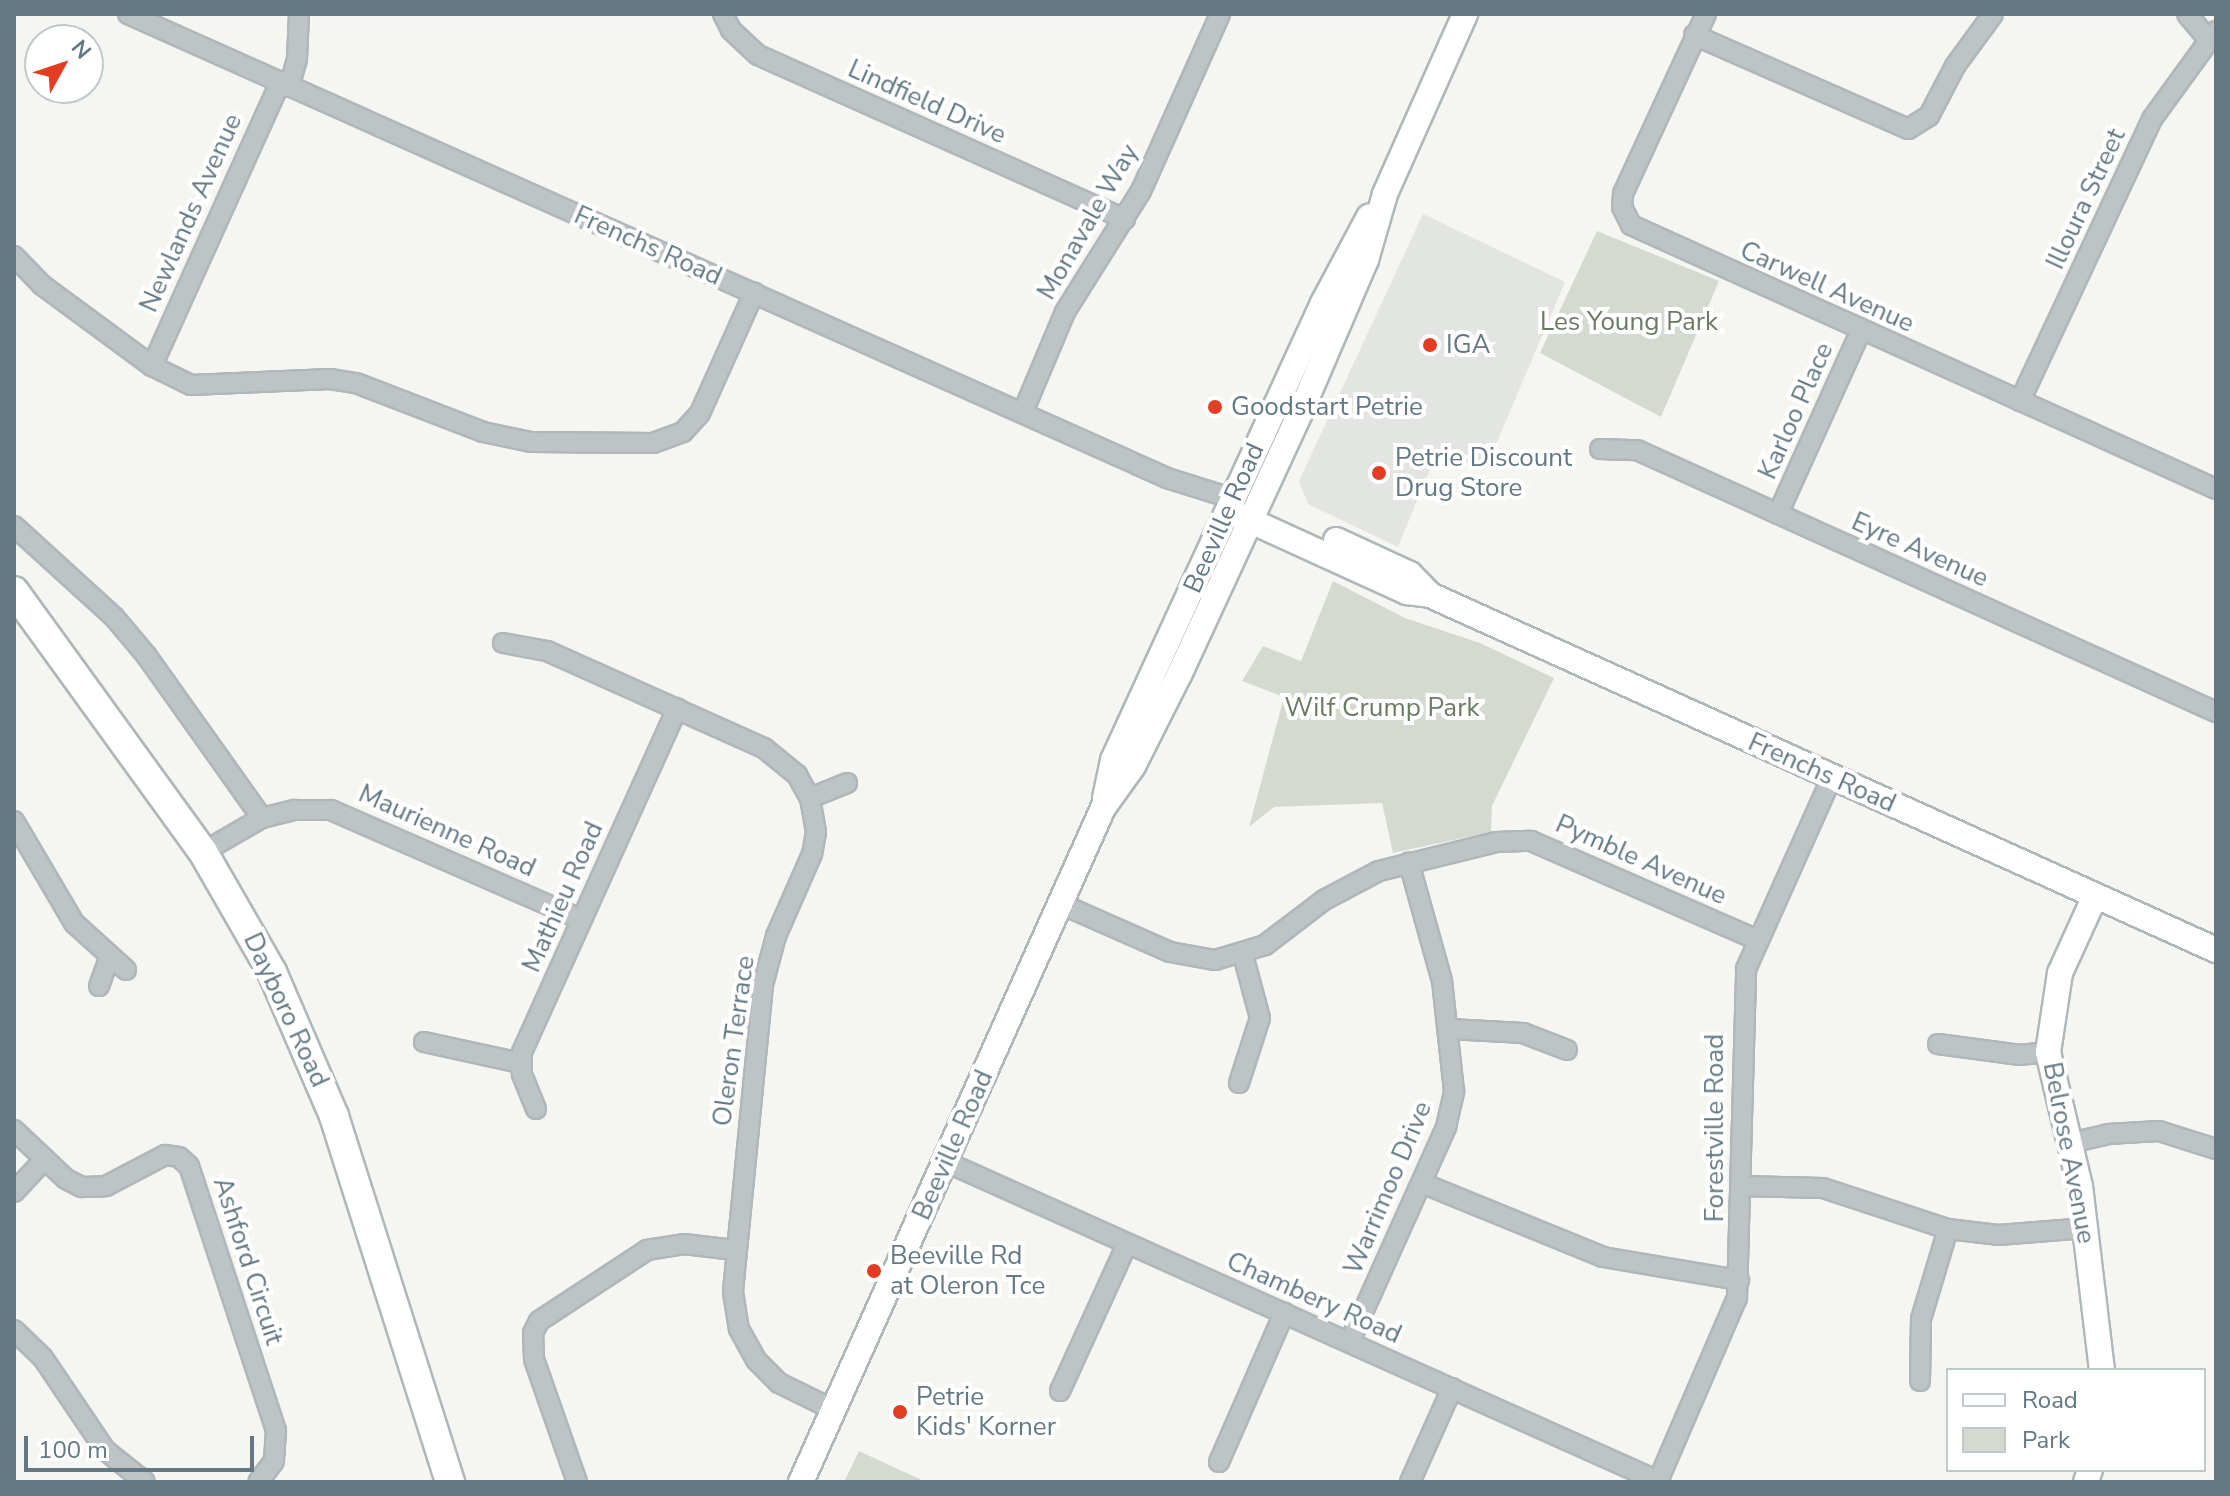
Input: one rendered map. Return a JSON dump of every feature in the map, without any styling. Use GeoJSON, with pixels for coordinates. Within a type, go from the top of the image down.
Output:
{"type":"FeatureCollection","features":[{"type":"Feature","properties":{"kind":"main road","name":"Beeville Road"},"geometry":{"type":"LineString","coordinates":[[801,1482],[1103,808],[1140,752],[1243,509],[1323,303],[1385,194],[1465,14]]}},
{"type":"Feature","properties":{"kind":"main road","name":"Frenchs Road"},"geometry":{"type":"LineString","coordinates":[[1243,509],[1407,592],[1430,595],[2216,950]]}},
{"type":"Feature","properties":{"kind":"main road","name":"Dayboro Road"},"geometry":{"type":"LineString","coordinates":[[14,591],[203,852],[260,947],[317,1073],[450,1482]]}},
{"type":"Feature","properties":{"kind":"main road","name":"Belrose Avenue"},"geometry":{"type":"LineString","coordinates":[[2095,896],[2060,973],[2048,1052],[2087,1228],[2102,1368]]}},
{"type":"Feature","properties":{"kind":"street","name":"Frenchs Road"},"geometry":{"type":"LineString","coordinates":[[128,14],[1167,478],[1243,509]]}},
{"type":"Feature","properties":{"kind":"street","name":"Newlands Avenue"},"geometry":{"type":"LineString","coordinates":[[152,366],[284,84],[299,14]]}},
{"type":"Feature","properties":{"kind":"street","name":"Lindfield Drive"},"geometry":{"type":"LineString","coordinates":[[723,14],[731,30],[758,55],[1125,219]]}},
{"type":"Feature","properties":{"kind":"street","name":"Monavale Way"},"geometry":{"type":"LineString","coordinates":[[1023,412],[1065,312],[1125,219],[1220,14]]}},
{"type":"Feature","properties":{"kind":"street","name":"Carwell Avenue"},"geometry":{"type":"LineString","coordinates":[[1706,14],[1623,194],[1625,216],[1642,234],[2216,489]]}},
{"type":"Feature","properties":{"kind":"street"},"geometry":{"type":"LineString","coordinates":[[1694,35],[1917,133],[1955,66],[1993,14]]}},
{"type":"Feature","properties":{"kind":"street"},"geometry":{"type":"LineString","coordinates":[[2187,14],[2212,35]]}},
{"type":"Feature","properties":{"kind":"street","name":"Illoura Street"},"geometry":{"type":"LineString","coordinates":[[2020,401],[2152,119],[2212,35]]}},
{"type":"Feature","properties":{"kind":"street"},"geometry":{"type":"LineString","coordinates":[[14,256],[42,285],[152,366],[200,386],[304,379],[356,383],[483,432],[531,442],[653,443],[669,440],[693,423],[754,293]]}},
{"type":"Feature","properties":{"kind":"street","name":"Karloo Place"},"geometry":{"type":"LineString","coordinates":[[1778,514],[1861,330]]}},
{"type":"Feature","properties":{"kind":"street","name":"Eyre Avenue"},"geometry":{"type":"LineString","coordinates":[[1600,449],[1637,450],[2216,712]]}},
{"type":"Feature","properties":{"kind":"street"},"geometry":{"type":"LineString","coordinates":[[14,526],[114,617],[146,655],[262,818]]}},
{"type":"Feature","properties":{"kind":"street","name":"Oleron Terrace"},"geometry":{"type":"LineString","coordinates":[[503,643],[547,651],[777,756],[797,775],[810,798],[816,832],[812,854],[776,936],[763,985],[735,1250],[734,1310],[746,1345],[779,1383],[834,1410]]}},
{"type":"Feature","properties":{"kind":"street","name":"Mathieu Road"},"geometry":{"type":"LineString","coordinates":[[520,1063],[581,919],[677,708]]}},
{"type":"Feature","properties":{"kind":"street","name":"Forestville Road"},"geometry":{"type":"LineString","coordinates":[[1659,1481],[1730,1317],[1739,1280],[1742,991],[1758,940],[1832,777]]}},
{"type":"Feature","properties":{"kind":"street"},"geometry":{"type":"LineString","coordinates":[[810,798],[847,783]]}},
{"type":"Feature","properties":{"kind":"street","name":"Maurienne Road"},"geometry":{"type":"LineString","coordinates":[[203,852],[262,818],[313,808],[352,816],[581,919]]}},
{"type":"Feature","properties":{"kind":"street"},"geometry":{"type":"LineString","coordinates":[[14,821],[51,877],[67,912],[109,959],[126,970]]}},
{"type":"Feature","properties":{"kind":"street","name":"Pymble Avenue"},"geometry":{"type":"LineString","coordinates":[[1061,904],[1194,959],[1243,955],[1348,887],[1409,863],[1496,842],[1531,841],[1758,940]]}},
{"type":"Feature","properties":{"kind":"street","name":"Warrimoo Drive"},"geometry":{"type":"LineString","coordinates":[[1350,1341],[1422,1183],[1451,1108],[1450,1029],[1435,949],[1409,863]]}},
{"type":"Feature","properties":{"kind":"street"},"geometry":{"type":"LineString","coordinates":[[1239,1083],[1260,1018],[1243,955]]}},
{"type":"Feature","properties":{"kind":"street"},"geometry":{"type":"LineString","coordinates":[[99,986],[109,959]]}},
{"type":"Feature","properties":{"kind":"street"},"geometry":{"type":"LineString","coordinates":[[1450,1029],[1523,1033],[1567,1050]]}},
{"type":"Feature","properties":{"kind":"street"},"geometry":{"type":"LineString","coordinates":[[424,1042],[520,1063],[536,1109]]}},
{"type":"Feature","properties":{"kind":"street"},"geometry":{"type":"LineString","coordinates":[[1938,1044],[2020,1055],[2048,1052]]}},
{"type":"Feature","properties":{"kind":"street","name":"Ashford Circuit"},"geometry":{"type":"LineString","coordinates":[[14,1130],[74,1184],[90,1188],[106,1186],[165,1155],[179,1157],[189,1166],[276,1431],[274,1461],[258,1482]]}},
{"type":"Feature","properties":{"kind":"street"},"geometry":{"type":"LineString","coordinates":[[2070,1143],[2108,1134],[2159,1131],[2216,1149]]}},
{"type":"Feature","properties":{"kind":"street"},"geometry":{"type":"LineString","coordinates":[[14,1192],[45,1159]]}},
{"type":"Feature","properties":{"kind":"street","name":"Chambery Road"},"geometry":{"type":"LineString","coordinates":[[946,1162],[1659,1481]]}},
{"type":"Feature","properties":{"kind":"street"},"geometry":{"type":"LineString","coordinates":[[1422,1183],[1603,1257],[1739,1280]]}},
{"type":"Feature","properties":{"kind":"street"},"geometry":{"type":"LineString","coordinates":[[1741,1186],[1823,1188],[1948,1229],[1998,1235],[2087,1228]]}},
{"type":"Feature","properties":{"kind":"street"},"geometry":{"type":"LineString","coordinates":[[1920,1381],[1921,1319],[1948,1229]]}},
{"type":"Feature","properties":{"kind":"street"},"geometry":{"type":"LineString","coordinates":[[577,1482],[526,1330],[647,1250],[684,1244],[735,1250]]}},
{"type":"Feature","properties":{"kind":"street"},"geometry":{"type":"LineString","coordinates":[[1060,1391],[1127,1244]]}},
{"type":"Feature","properties":{"kind":"street"},"geometry":{"type":"LineString","coordinates":[[1219,1462],[1284,1313]]}},
{"type":"Feature","properties":{"kind":"street"},"geometry":{"type":"LineString","coordinates":[[14,1330],[43,1358],[105,1450],[145,1482]]}},
{"type":"Feature","properties":{"kind":"street"},"geometry":{"type":"LineString","coordinates":[[1410,1482],[1452,1388]]}},
{"type":"Feature","properties":{"kind":"shaded area"},"geometry":{"type":"Polygon","coordinates":[[[1423,214],[1565,282],[1485,470],[1438,450],[1398,547],[1308,504],[1299,481],[1423,214]]]}},
{"type":"Feature","properties":{"kind":"green space","name":"Les Young Park"},"geometry":{"type":"Polygon","coordinates":[[[1597,231],[1719,281],[1661,417],[1540,353],[1597,231]]]}},
{"type":"Feature","properties":{"kind":"green space","name":"Wilf Crump Park"},"geometry":{"type":"Polygon","coordinates":[[[1333,581],[1405,618],[1480,643],[1554,678],[1492,806],[1491,832],[1393,853],[1382,803],[1274,807],[1249,827],[1284,697],[1242,681],[1263,646],[1301,661],[1333,581]]]}},
{"type":"Feature","properties":{"kind":"green space"},"geometry":{"type":"Polygon","coordinates":[[[859,1451],[926,1482],[844,1482],[859,1451]]]}},
{"type":"Feature","properties":{"kind":"place","name":"IGA"},"geometry":{"type":"Point","coordinates":[1430,345]}},
{"type":"Feature","properties":{"kind":"place","name":"Goodstart Petrie"},"geometry":{"type":"Point","coordinates":[1215,407]}},
{"type":"Feature","properties":{"kind":"place","name":"Petrie Discount Drug Store"},"geometry":{"type":"Point","coordinates":[1379,473]}},
{"type":"Feature","properties":{"kind":"place","name":"Beeville Rd at Oleron Tce"},"geometry":{"type":"Point","coordinates":[874,1271]}},
{"type":"Feature","properties":{"kind":"place","name":"Petrie Kids' Korner"},"geometry":{"type":"Point","coordinates":[900,1412]}}]}
